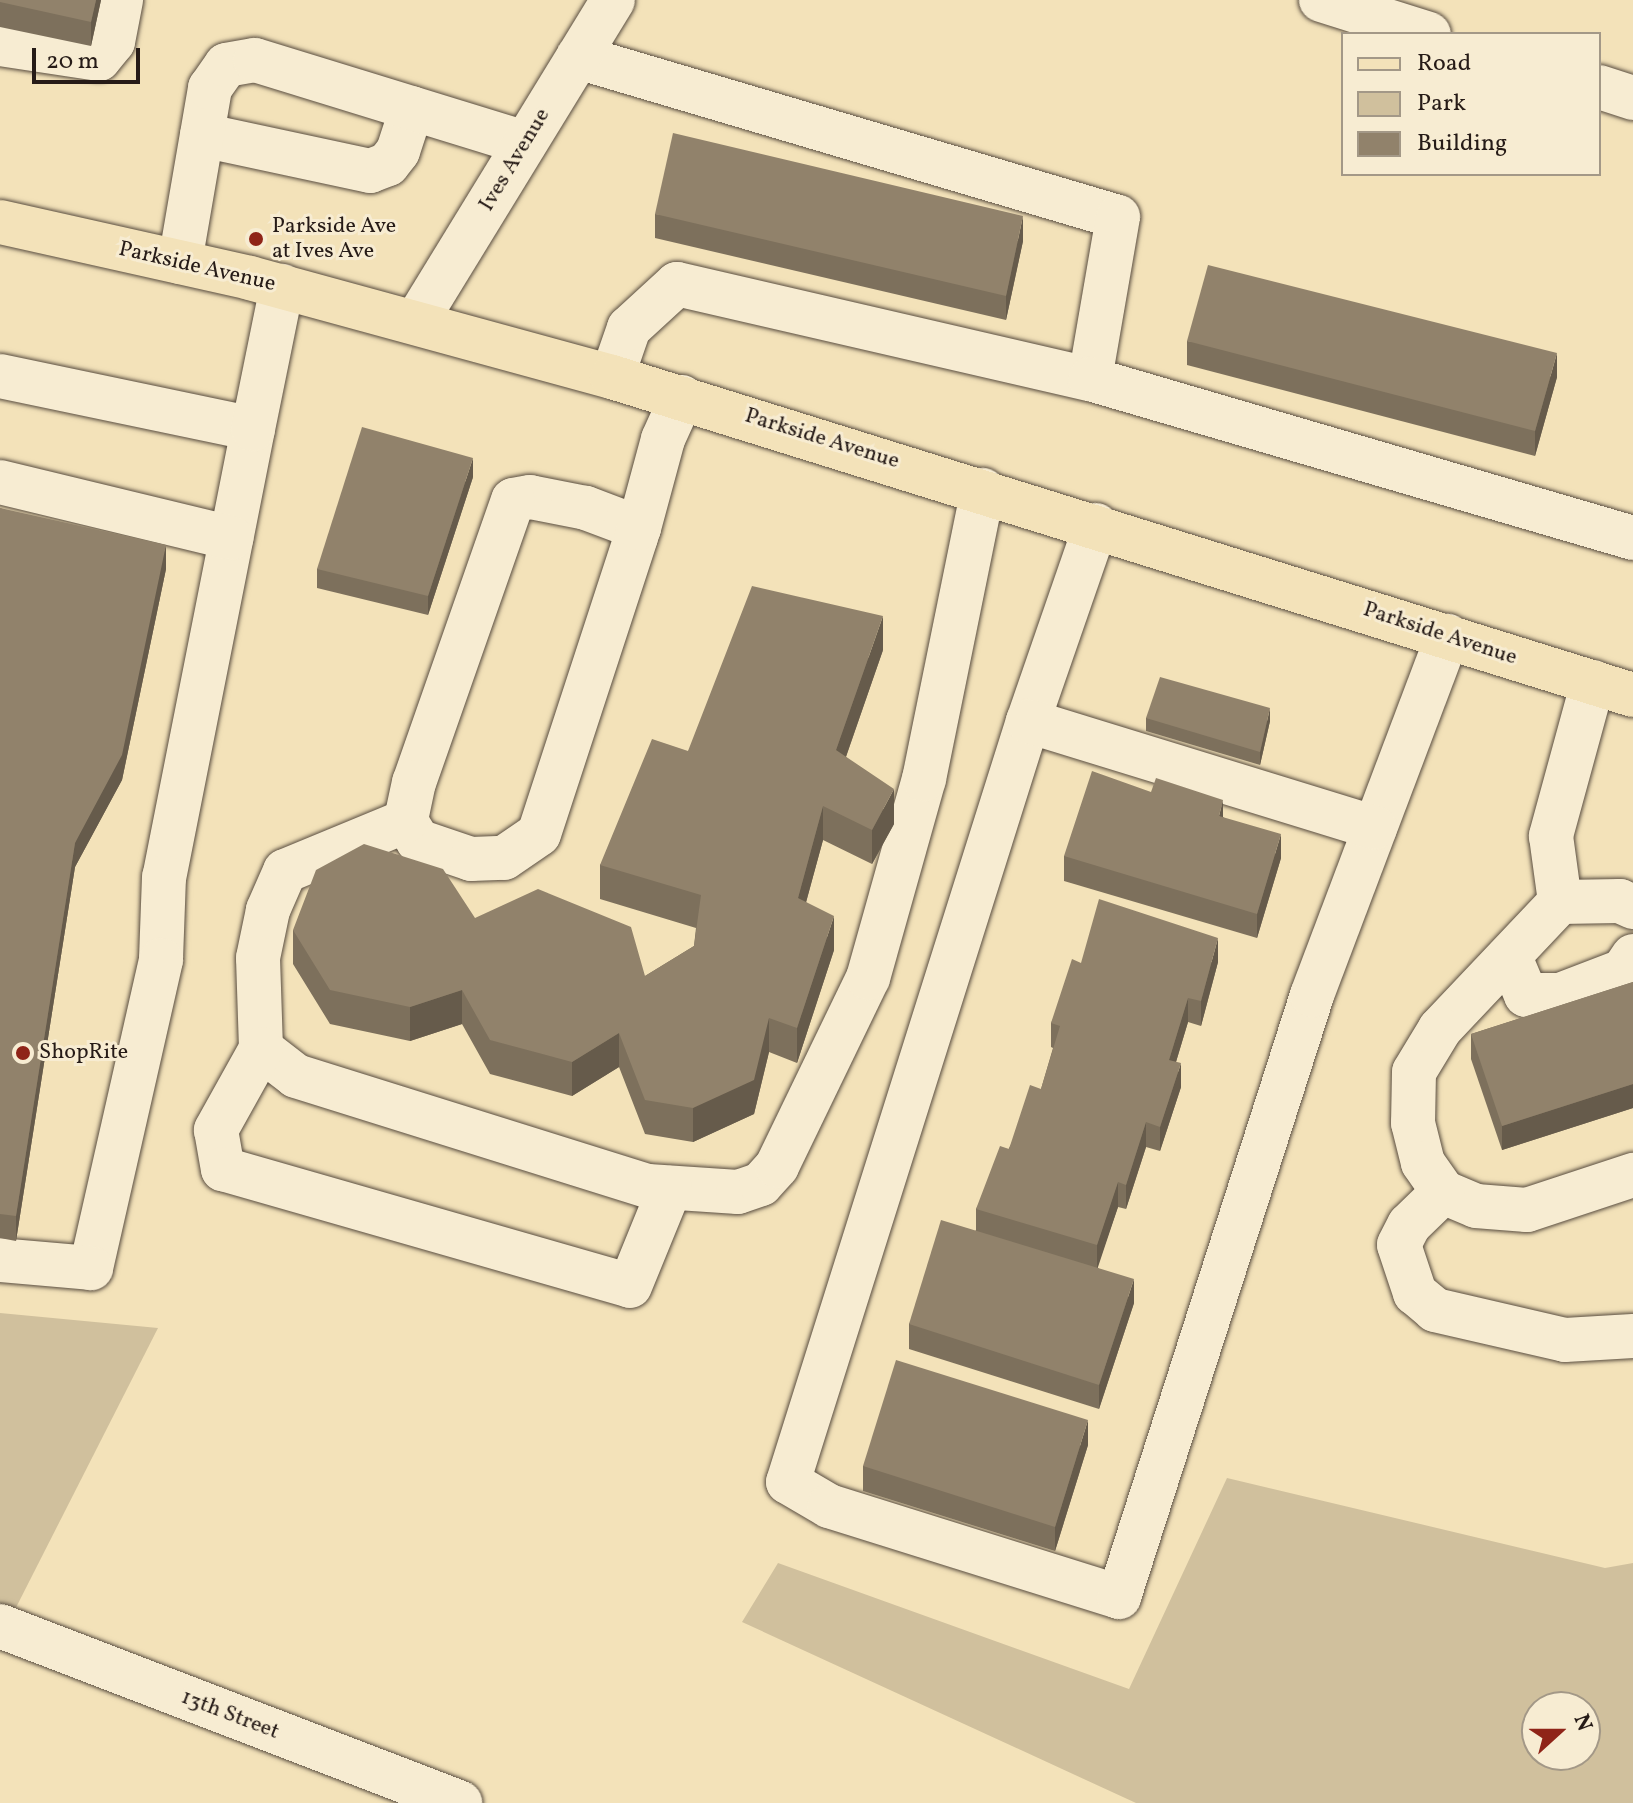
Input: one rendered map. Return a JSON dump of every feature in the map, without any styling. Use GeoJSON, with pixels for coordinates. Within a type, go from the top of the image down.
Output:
{"type":"FeatureCollection","features":[{"type":"Feature","properties":{"kind":"main road","name":"Parkside Avenue"},"geometry":{"type":"LineString","coordinates":[[0,222],[417,320],[682,397],[1613,689]]}},
{"type":"Feature","properties":{"kind":"street"},"geometry":{"type":"LineString","coordinates":[[0,44],[99,59],[113,42],[121,0]]}},
{"type":"Feature","properties":{"kind":"street","name":"Ives Avenue"},"geometry":{"type":"LineString","coordinates":[[417,320],[613,0]]}},
{"type":"Feature","properties":{"kind":"street"},"geometry":{"type":"LineString","coordinates":[[1321,0],[1423,32]]}},
{"type":"Feature","properties":{"kind":"street"},"geometry":{"type":"LineString","coordinates":[[578,57],[1118,217],[1090,379]]}},
{"type":"Feature","properties":{"kind":"street"},"geometry":{"type":"LineString","coordinates":[[180,262],[210,88],[226,65],[255,60],[525,143]]}},
{"type":"Feature","properties":{"kind":"street"},"geometry":{"type":"LineString","coordinates":[[202,135],[370,171],[388,164],[398,151],[412,108]]}},
{"type":"Feature","properties":{"kind":"street"},"geometry":{"type":"LineString","coordinates":[[612,377],[629,328],[677,284],[1090,379],[1633,538]]}},
{"type":"Feature","properties":{"kind":"street"},"geometry":{"type":"LineString","coordinates":[[0,1260],[91,1268],[161,960],[164,877],[282,286]]}},
{"type":"Feature","properties":{"kind":"street"},"geometry":{"type":"LineString","coordinates":[[0,376],[253,429]]}},
{"type":"Feature","properties":{"kind":"street"},"geometry":{"type":"LineString","coordinates":[[639,528],[586,508],[530,497],[513,500],[419,767],[406,821],[418,841],[471,859],[504,858],[539,834],[639,528],[663,439],[682,397]]}},
{"type":"Feature","properties":{"kind":"street"},"geometry":{"type":"LineString","coordinates":[[0,482],[231,538]]}},
{"type":"Feature","properties":{"kind":"street"},"geometry":{"type":"LineString","coordinates":[[261,1049],[296,1076],[542,1156],[670,1188],[738,1192],[761,1184],[777,1166],[868,978],[924,779],[983,490]]}},
{"type":"Feature","properties":{"kind":"street"},"geometry":{"type":"LineString","coordinates":[[1096,525],[1028,721],[788,1482],[829,1506],[1119,1597],[1312,995],[1448,636]]}},
{"type":"Feature","properties":{"kind":"street"},"geometry":{"type":"LineString","coordinates":[[1560,902],[1551,836],[1613,689]]}},
{"type":"Feature","properties":{"kind":"street"},"geometry":{"type":"LineString","coordinates":[[1028,721],[1375,828]]}},
{"type":"Feature","properties":{"kind":"street"},"geometry":{"type":"LineString","coordinates":[[406,821],[285,871],[268,910],[258,958],[261,1049],[216,1130],[223,1169],[630,1286],[670,1188]]}},
{"type":"Feature","properties":{"kind":"street"},"geometry":{"type":"LineString","coordinates":[[1633,907],[1620,901],[1560,902],[1440,1029],[1414,1072],[1413,1123],[1423,1163],[1443,1192],[1476,1206],[1527,1210],[1633,1175]]}},
{"type":"Feature","properties":{"kind":"street"},"geometry":{"type":"LineString","coordinates":[[1510,957],[1526,995],[1560,995],[1623,971],[1633,956]]}},
{"type":"Feature","properties":{"kind":"street"},"geometry":{"type":"LineString","coordinates":[[1443,1192],[1409,1225],[1399,1245],[1415,1293],[1435,1310],[1565,1340],[1633,1336]]}},
{"type":"Feature","properties":{"kind":"street","name":"13th Street"},"geometry":{"type":"LineString","coordinates":[[0,1626],[460,1803]]}},
{"type":"Feature","properties":{"kind":"green space"},"geometry":{"type":"Polygon","coordinates":[[[0,1313],[158,1328],[0,1639],[0,1313]]]}},
{"type":"Feature","properties":{"kind":"green space"},"geometry":{"type":"Polygon","coordinates":[[[1227,1478],[1605,1568],[1633,1563],[1633,1803],[1136,1803],[742,1622],[778,1563],[1129,1689],[1227,1478]]]}},
{"type":"Feature","properties":{"kind":"building"},"geometry":{"type":"Polygon","coordinates":[[[0,0],[96,0],[91,22],[0,0]]]}},
{"type":"Feature","properties":{"kind":"building"},"geometry":{"type":"Polygon","coordinates":[[[673,133],[1023,216],[1006,296],[655,214],[673,133]]]}},
{"type":"Feature","properties":{"kind":"building"},"geometry":{"type":"Polygon","coordinates":[[[1208,265],[1557,353],[1535,431],[1187,341],[1208,265]]]}},
{"type":"Feature","properties":{"kind":"building"},"geometry":{"type":"Polygon","coordinates":[[[362,427],[473,458],[428,596],[317,569],[362,427]]]}},
{"type":"Feature","properties":{"kind":"building","name":"ShopRite"},"geometry":{"type":"Polygon","coordinates":[[[0,508],[166,545],[122,755],[75,843],[16,1216],[0,1214],[0,508]]]}},
{"type":"Feature","properties":{"kind":"building"},"geometry":{"type":"Polygon","coordinates":[[[752,586],[883,616],[836,750],[894,789],[872,830],[823,806],[798,898],[834,916],[797,1028],[769,1018],[754,1080],[693,1108],[645,1100],[619,1033],[572,1062],[490,1040],[462,990],[410,1007],[330,990],[293,930],[316,870],[364,844],[443,869],[475,918],[538,889],[631,927],[645,976],[694,946],[701,895],[600,865],[652,739],[688,751],[752,586]]]}},
{"type":"Feature","properties":{"kind":"building"},"geometry":{"type":"Polygon","coordinates":[[[1160,677],[1270,708],[1260,752],[1146,718],[1160,677]]]}},
{"type":"Feature","properties":{"kind":"building"},"geometry":{"type":"Polygon","coordinates":[[[1092,771],[1151,792],[1156,778],[1223,800],[1219,816],[1281,834],[1257,914],[1064,856],[1092,771]]]}},
{"type":"Feature","properties":{"kind":"building"},"geometry":{"type":"Polygon","coordinates":[[[1099,899],[1218,938],[1201,1001],[1188,998],[1169,1060],[1181,1063],[1160,1127],[1146,1122],[1126,1185],[1118,1182],[1097,1245],[976,1209],[1000,1146],[1009,1149],[1030,1085],[1041,1089],[1060,1026],[1051,1023],[1072,959],[1081,963],[1099,899]]]}},
{"type":"Feature","properties":{"kind":"building"},"geometry":{"type":"Polygon","coordinates":[[[1633,982],[1633,1084],[1502,1126],[1471,1034],[1633,982]]]}},
{"type":"Feature","properties":{"kind":"building"},"geometry":{"type":"Polygon","coordinates":[[[941,1220],[1134,1279],[1099,1385],[909,1324],[941,1220]]]}},
{"type":"Feature","properties":{"kind":"building"},"geometry":{"type":"Polygon","coordinates":[[[896,1360],[1088,1420],[1055,1527],[863,1466],[896,1360]]]}},
{"type":"Feature","properties":{"kind":"place","name":"Parkside Ave at Ives Ave"},"geometry":{"type":"Point","coordinates":[256,239]}},
{"type":"Feature","properties":{"kind":"place","name":"ShopRite"},"geometry":{"type":"Point","coordinates":[23,1053]}}]}
